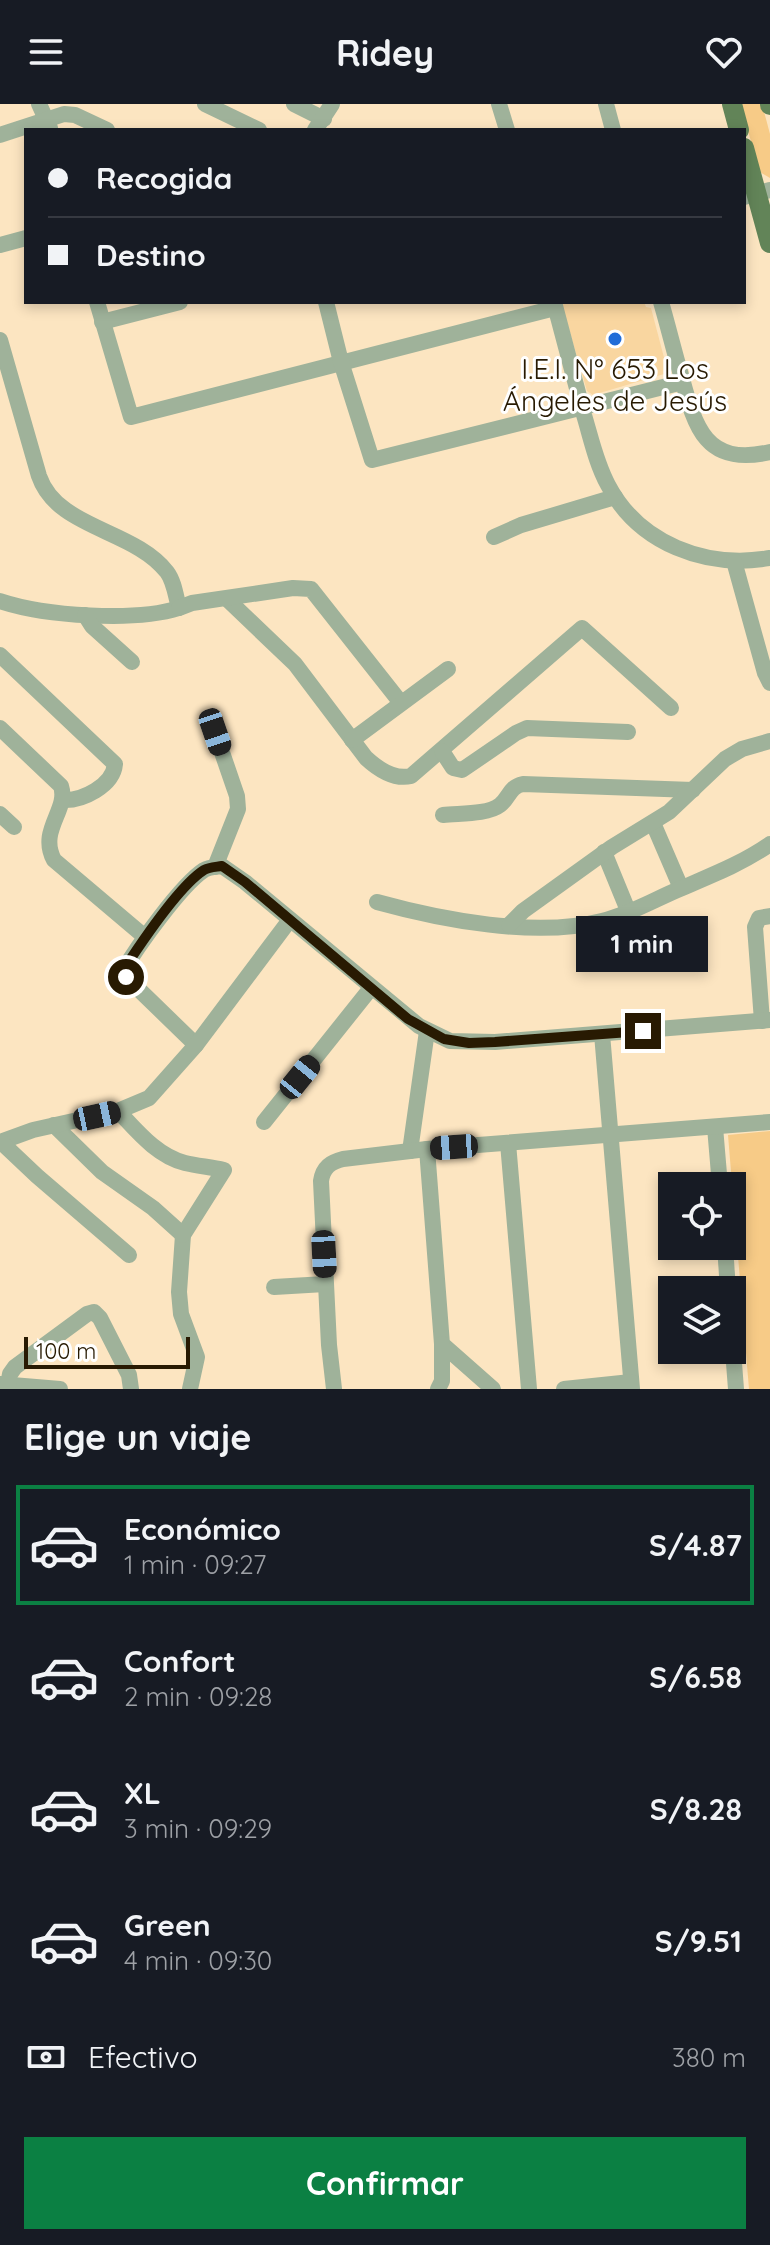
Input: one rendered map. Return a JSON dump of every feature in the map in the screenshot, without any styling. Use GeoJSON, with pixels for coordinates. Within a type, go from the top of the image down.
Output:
{"type":"FeatureCollection","features":[{"type":"Feature","properties":{"kind":"main road"},"geometry":{"type":"LineString","coordinates":[[732,104],[738,128]]}},
{"type":"Feature","properties":{"kind":"main road"},"geometry":{"type":"LineString","coordinates":[[746,155],[770,243]]}},
{"type":"Feature","properties":{"kind":"street"},"geometry":{"type":"LineString","coordinates":[[39,104],[49,126],[59,115],[70,114],[102,128]]}},
{"type":"Feature","properties":{"kind":"street"},"geometry":{"type":"LineString","coordinates":[[205,104],[255,128]]}},
{"type":"Feature","properties":{"kind":"street"},"geometry":{"type":"LineString","coordinates":[[294,104],[324,118]]}},
{"type":"Feature","properties":{"kind":"street"},"geometry":{"type":"LineString","coordinates":[[499,104],[506,128]]}},
{"type":"Feature","properties":{"kind":"street"},"geometry":{"type":"LineString","coordinates":[[606,104],[612,128]]}},
{"type":"Feature","properties":{"kind":"street"},"geometry":{"type":"LineString","coordinates":[[0,135],[24,131]]}},
{"type":"Feature","properties":{"kind":"street"},"geometry":{"type":"LineString","coordinates":[[0,245],[24,239]]}},
{"type":"Feature","properties":{"kind":"street"},"geometry":{"type":"LineString","coordinates":[[98,304],[131,417],[555,305],[597,459],[615,497],[637,522],[675,548],[710,559],[770,558]]}},
{"type":"Feature","properties":{"kind":"street"},"geometry":{"type":"LineString","coordinates":[[102,322],[172,304]]}},
{"type":"Feature","properties":{"kind":"street"},"geometry":{"type":"LineString","coordinates":[[326,304],[372,460],[683,382]]}},
{"type":"Feature","properties":{"kind":"street"},"geometry":{"type":"LineString","coordinates":[[662,304],[695,424],[712,445],[735,456],[770,452]]}},
{"type":"Feature","properties":{"kind":"street"},"geometry":{"type":"LineString","coordinates":[[0,340],[45,489],[61,508],[148,552],[170,575],[179,608]]}},
{"type":"Feature","properties":{"kind":"street"},"geometry":{"type":"LineString","coordinates":[[494,537],[521,525],[615,497]]}},
{"type":"Feature","properties":{"kind":"street"},"geometry":{"type":"LineString","coordinates":[[734,561],[770,683]]}},
{"type":"Feature","properties":{"kind":"street"},"geometry":{"type":"LineString","coordinates":[[0,601],[44,611],[85,615],[154,614],[192,603],[293,588],[311,589],[401,703]]}},
{"type":"Feature","properties":{"kind":"street"},"geometry":{"type":"LineString","coordinates":[[227,599],[295,664],[377,768],[398,777],[411,776],[442,751],[582,628],[671,708]]}},
{"type":"Feature","properties":{"kind":"street"},"geometry":{"type":"LineString","coordinates":[[85,615],[92,626],[132,662]]}},
{"type":"Feature","properties":{"kind":"street"},"geometry":{"type":"LineString","coordinates":[[0,655],[115,764],[114,772],[91,794],[76,801],[63,800]]}},
{"type":"Feature","properties":{"kind":"street"},"geometry":{"type":"LineString","coordinates":[[352,740],[448,669]]}},
{"type":"Feature","properties":{"kind":"street"},"geometry":{"type":"LineString","coordinates":[[0,728],[61,786],[63,800],[48,846],[54,860],[145,937]]}},
{"type":"Feature","properties":{"kind":"street"},"geometry":{"type":"LineString","coordinates":[[442,751],[453,768],[462,770],[527,728],[628,732]]}},
{"type":"Feature","properties":{"kind":"street"},"geometry":{"type":"LineString","coordinates":[[215,732],[237,796],[238,809],[215,867]]}},
{"type":"Feature","properties":{"kind":"street"},"geometry":{"type":"LineString","coordinates":[[509,925],[523,911],[604,852],[677,806],[725,759],[742,749],[770,741]]}},
{"type":"Feature","properties":{"kind":"street"},"geometry":{"type":"LineString","coordinates":[[443,815],[495,808],[513,787],[523,784],[693,790]]}},
{"type":"Feature","properties":{"kind":"street"},"geometry":{"type":"LineString","coordinates":[[0,814],[14,827]]}},
{"type":"Feature","properties":{"kind":"street"},"geometry":{"type":"LineString","coordinates":[[653,823],[681,888]]}},
{"type":"Feature","properties":{"kind":"street"},"geometry":{"type":"LineString","coordinates":[[377,902],[427,914],[509,925],[547,928],[575,926],[629,913],[724,870],[770,844]]}},
{"type":"Feature","properties":{"kind":"street"},"geometry":{"type":"LineString","coordinates":[[604,852],[629,913]]}},
{"type":"Feature","properties":{"kind":"street"},"geometry":{"type":"LineString","coordinates":[[196,1045],[124,975],[124,969],[145,937],[189,883],[206,868],[222,866],[245,882],[427,1031],[444,1039],[469,1043],[766,1020],[755,927],[759,918],[770,916]]}},
{"type":"Feature","properties":{"kind":"street"},"geometry":{"type":"LineString","coordinates":[[129,1255],[1,1142],[54,1125],[118,1111],[149,1098],[196,1045],[289,921]]}},
{"type":"Feature","properties":{"kind":"street"},"geometry":{"type":"LineString","coordinates":[[264,1122],[371,988]]}},
{"type":"Feature","properties":{"kind":"street"},"geometry":{"type":"LineString","coordinates":[[427,1031],[418,1150],[442,1344],[440,1385]]}},
{"type":"Feature","properties":{"kind":"street"},"geometry":{"type":"LineString","coordinates":[[564,1389],[631,1386],[602,1034]]}},
{"type":"Feature","properties":{"kind":"street"},"geometry":{"type":"LineString","coordinates":[[118,1111],[150,1144],[168,1155],[184,1163],[224,1170],[183,1235],[179,1292],[181,1314],[197,1357],[190,1389]]}},
{"type":"Feature","properties":{"kind":"street"},"geometry":{"type":"LineString","coordinates":[[334,1389],[325,1284],[321,1181],[324,1169],[343,1159],[418,1150],[770,1122]]}},
{"type":"Feature","properties":{"kind":"street"},"geometry":{"type":"LineString","coordinates":[[54,1125],[102,1172],[153,1208],[183,1235]]}},
{"type":"Feature","properties":{"kind":"street"},"geometry":{"type":"LineString","coordinates":[[715,1127],[719,1172]]}},
{"type":"Feature","properties":{"kind":"street"},"geometry":{"type":"LineString","coordinates":[[508,1143],[529,1389]]}},
{"type":"Feature","properties":{"kind":"street"},"geometry":{"type":"LineString","coordinates":[[274,1287],[325,1284]]}},
{"type":"Feature","properties":{"kind":"street"},"geometry":{"type":"LineString","coordinates":[[60,1389],[4,1384],[15,1367],[94,1312],[129,1375],[131,1389]]}},
{"type":"Feature","properties":{"kind":"street"},"geometry":{"type":"LineString","coordinates":[[442,1344],[493,1389]]}},
{"type":"Feature","properties":{"kind":"street"},"geometry":{"type":"LineString","coordinates":[[440,1385],[458,1358]]}},
{"type":"Feature","properties":{"kind":"street"},"geometry":{"type":"LineString","coordinates":[[734,1364],[736,1389]]}},
{"type":"Feature","properties":{"kind":"shaded area"},"geometry":{"type":"Polygon","coordinates":[[[740,104],[762,104],[770,134],[770,178],[760,172],[740,104]]]}},
{"type":"Feature","properties":{"kind":"shaded area","name":"I.E.I. N° 653 Los Ángeles de Jesús"},"geometry":{"type":"Polygon","coordinates":[[[562,304],[645,304],[651,308],[667,369],[664,374],[593,395],[587,391],[562,304]]]}},
{"type":"Feature","properties":{"kind":"shaded area"},"geometry":{"type":"Polygon","coordinates":[[[770,1131],[770,1389],[749,1389],[746,1276],[740,1276],[738,1260],[746,1260],[746,1172],[731,1172],[728,1135],[770,1131]]]}},
{"type":"Feature","properties":{"kind":"place","name":"I.E.I. N° 653 Los Ángeles de Jesús"},"geometry":{"type":"Point","coordinates":[615,339]}},
{"type":"Feature","properties":{"kind":"route"},"geometry":{"type":"LineString","coordinates":[[126,977],[124,969],[145,937],[189,883],[206,868],[222,866],[408,1019],[444,1039],[469,1043],[495,1042],[643,1031]]}}]}
